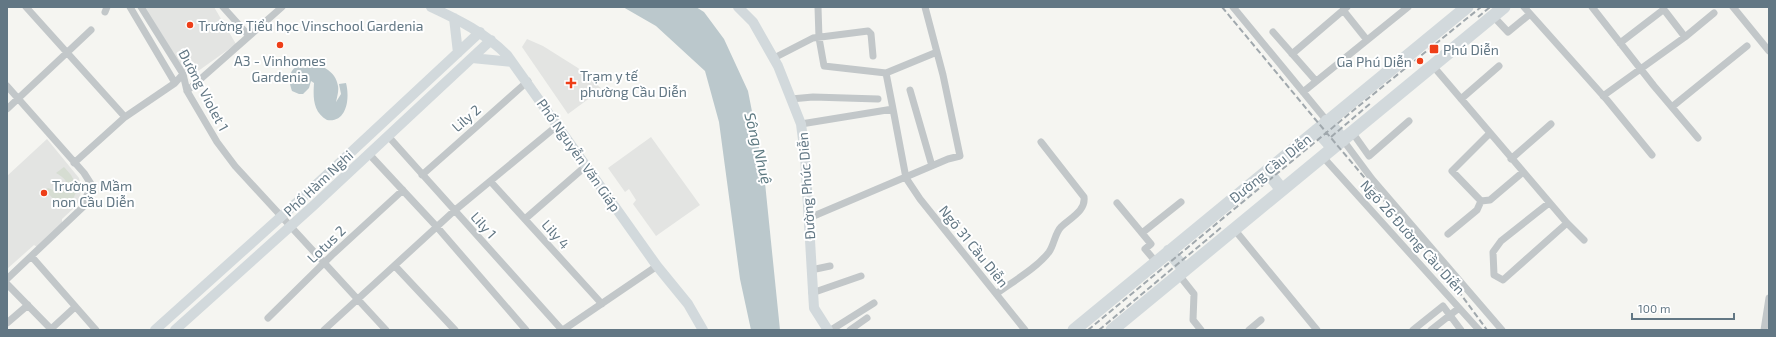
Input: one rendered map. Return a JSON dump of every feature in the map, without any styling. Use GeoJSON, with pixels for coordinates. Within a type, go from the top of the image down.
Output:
{"type":"FeatureCollection","features":[{"type":"Feature","properties":{"kind":"highway","name":"Đường Cầu Diễn"},"geometry":{"type":"LineString","coordinates":[[1074,330],[1467,7]]}},
{"type":"Feature","properties":{"kind":"highway","name":"Đường Cầu Diễn"},"geometry":{"type":"LineString","coordinates":[[1112,330],[1504,7]]}},
{"type":"Feature","properties":{"kind":"highway"},"geometry":{"type":"LineString","coordinates":[[1322,126],[1338,144]]}},
{"type":"Feature","properties":{"kind":"highway"},"geometry":{"type":"LineString","coordinates":[[1268,171],[1282,190]]}},
{"type":"Feature","properties":{"kind":"highway"},"geometry":{"type":"LineString","coordinates":[[1169,251],[1182,273]]}},
{"type":"Feature","properties":{"kind":"main road","name":"Phố Nguyễn Văn Giáp"},"geometry":{"type":"LineString","coordinates":[[431,7],[480,32],[508,55],[528,81],[657,266],[688,304],[703,330]]}},
{"type":"Feature","properties":{"kind":"main road","name":"Đường Phúc Diễn"},"geometry":{"type":"LineString","coordinates":[[738,7],[753,22],[774,58],[801,124],[806,155],[812,294],[814,308],[828,330]]}},
{"type":"Feature","properties":{"kind":"main road"},"geometry":{"type":"LineString","coordinates":[[454,18],[458,53]]}},
{"type":"Feature","properties":{"kind":"main road","name":"Phố Hàm Nghi"},"geometry":{"type":"LineString","coordinates":[[154,330],[282,216],[480,32]]}},
{"type":"Feature","properties":{"kind":"main road","name":"Phố Hàm Nghi"},"geometry":{"type":"LineString","coordinates":[[175,330],[291,227],[491,40]]}},
{"type":"Feature","properties":{"kind":"main road"},"geometry":{"type":"LineString","coordinates":[[472,58],[512,62]]}},
{"type":"Feature","properties":{"kind":"street"},"geometry":{"type":"LineString","coordinates":[[26,7],[125,117]]}},
{"type":"Feature","properties":{"kind":"street"},"geometry":{"type":"LineString","coordinates":[[130,7],[175,83]]}},
{"type":"Feature","properties":{"kind":"street","name":"Đường Violet 1"},"geometry":{"type":"LineString","coordinates":[[140,7],[183,74],[187,91],[217,142],[231,160],[291,227],[386,330]]}},
{"type":"Feature","properties":{"kind":"street"},"geometry":{"type":"LineString","coordinates":[[223,7],[249,36]]}},
{"type":"Feature","properties":{"kind":"street"},"geometry":{"type":"LineString","coordinates":[[187,91],[282,7]]}},
{"type":"Feature","properties":{"kind":"street"},"geometry":{"type":"LineString","coordinates":[[818,7],[819,38],[824,66],[886,72],[937,52]]}},
{"type":"Feature","properties":{"kind":"street"},"geometry":{"type":"LineString","coordinates":[[809,218],[932,166],[960,156],[937,52],[925,7]]}},
{"type":"Feature","properties":{"kind":"street"},"geometry":{"type":"LineString","coordinates":[[1233,7],[1303,92],[1322,126]]}},
{"type":"Feature","properties":{"kind":"street"},"geometry":{"type":"LineString","coordinates":[[1303,92],[1408,7]]}},
{"type":"Feature","properties":{"kind":"street"},"geometry":{"type":"LineString","coordinates":[[1524,7],[1603,96],[1652,155]]}},
{"type":"Feature","properties":{"kind":"street"},"geometry":{"type":"LineString","coordinates":[[1592,7],[1698,138]]}},
{"type":"Feature","properties":{"kind":"street"},"geometry":{"type":"LineString","coordinates":[[1733,7],[1769,51]]}},
{"type":"Feature","properties":{"kind":"street"},"geometry":{"type":"LineString","coordinates":[[1292,54],[1345,9],[1367,40]]}},
{"type":"Feature","properties":{"kind":"street"},"geometry":{"type":"LineString","coordinates":[[1620,43],[1663,10],[1685,37]]}},
{"type":"Feature","properties":{"kind":"street"},"geometry":{"type":"LineString","coordinates":[[1603,96],[1685,37],[1714,13]]}},
{"type":"Feature","properties":{"kind":"street"},"geometry":{"type":"LineString","coordinates":[[1493,16],[1508,32],[1530,14]]}},
{"type":"Feature","properties":{"kind":"street"},"geometry":{"type":"LineString","coordinates":[[7,109],[91,30]]}},
{"type":"Feature","properties":{"kind":"street"},"geometry":{"type":"LineString","coordinates":[[774,58],[813,38],[868,31],[871,34],[873,56]]}},
{"type":"Feature","properties":{"kind":"street"},"geometry":{"type":"LineString","coordinates":[[1273,32],[1316,81]]}},
{"type":"Feature","properties":{"kind":"street"},"geometry":{"type":"LineString","coordinates":[[1673,106],[1747,46]]}},
{"type":"Feature","properties":{"kind":"street"},"geometry":{"type":"LineString","coordinates":[[1433,66],[1489,134],[1549,203],[1584,240]]}},
{"type":"Feature","properties":{"kind":"street"},"geometry":{"type":"LineString","coordinates":[[1461,99],[1499,66]]}},
{"type":"Feature","properties":{"kind":"street"},"geometry":{"type":"LineString","coordinates":[[886,72],[906,178]]}},
{"type":"Feature","properties":{"kind":"street"},"geometry":{"type":"LineString","coordinates":[[74,164],[125,117],[175,83],[183,74]]}},
{"type":"Feature","properties":{"kind":"street","name":"Lily 2"},"geometry":{"type":"LineString","coordinates":[[422,175],[528,81]]}},
{"type":"Feature","properties":{"kind":"street"},"geometry":{"type":"LineString","coordinates":[[7,86],[74,164],[84,173],[91,184],[83,207],[32,257],[7,279]]}},
{"type":"Feature","properties":{"kind":"street"},"geometry":{"type":"LineString","coordinates":[[910,90],[932,166]]}},
{"type":"Feature","properties":{"kind":"street"},"geometry":{"type":"LineString","coordinates":[[791,100],[813,97],[878,99]]}},
{"type":"Feature","properties":{"kind":"street"},"geometry":{"type":"LineString","coordinates":[[801,124],[893,108]]}},
{"type":"Feature","properties":{"kind":"street"},"geometry":{"type":"LineString","coordinates":[[1338,144],[1369,156],[1409,121]]}},
{"type":"Feature","properties":{"kind":"street"},"geometry":{"type":"LineString","coordinates":[[1511,159],[1551,124]]}},
{"type":"Feature","properties":{"kind":"street"},"geometry":{"type":"LineString","coordinates":[[324,330],[454,211],[491,182],[558,125]]}},
{"type":"Feature","properties":{"kind":"street"},"geometry":{"type":"LineString","coordinates":[[1481,202],[1452,171],[1489,134]]}},
{"type":"Feature","properties":{"kind":"street","name":"Lily 1"},"geometry":{"type":"LineString","coordinates":[[388,136],[562,330]]}},
{"type":"Feature","properties":{"kind":"street"},"geometry":{"type":"LineString","coordinates":[[996,294],[1039,262],[1050,251],[1060,228],[1082,208],[1085,202],[1084,197],[1041,142]]}},
{"type":"Feature","properties":{"kind":"street"},"geometry":{"type":"LineString","coordinates":[[1338,144],[1372,179],[1502,330]]}},
{"type":"Feature","properties":{"kind":"street","name":"Ngõ 26 Đường Cầu Diễn"},"geometry":{"type":"LineString","coordinates":[[1338,144],[1459,308],[1431,330]]}},
{"type":"Feature","properties":{"kind":"street"},"geometry":{"type":"LineString","coordinates":[[369,154],[437,227],[526,330]]}},
{"type":"Feature","properties":{"kind":"street"},"geometry":{"type":"LineString","coordinates":[[526,219],[587,165]]}},
{"type":"Feature","properties":{"kind":"street"},"geometry":{"type":"LineString","coordinates":[[1481,202],[1490,200],[1523,172]]}},
{"type":"Feature","properties":{"kind":"street","name":"Ngõ 31 Cầu Diễn"},"geometry":{"type":"LineString","coordinates":[[906,178],[920,199],[1025,330]]}},
{"type":"Feature","properties":{"kind":"street","name":"Lily 4"},"geometry":{"type":"LineString","coordinates":[[491,182],[602,304]]}},
{"type":"Feature","properties":{"kind":"street","name":"Lotus 2"},"geometry":{"type":"LineString","coordinates":[[268,318],[324,263],[403,190]]}},
{"type":"Feature","properties":{"kind":"street"},"geometry":{"type":"LineString","coordinates":[[1142,233],[1181,202]]}},
{"type":"Feature","properties":{"kind":"street"},"geometry":{"type":"LineString","coordinates":[[1448,234],[1477,210],[1481,202]]}},
{"type":"Feature","properties":{"kind":"street"},"geometry":{"type":"LineString","coordinates":[[1549,203],[1501,241],[1493,252],[1494,275],[1503,280],[1567,223]]}},
{"type":"Feature","properties":{"kind":"street"},"geometry":{"type":"LineString","coordinates":[[1117,204],[1151,244],[1145,249],[1156,262]]}},
{"type":"Feature","properties":{"kind":"street"},"geometry":{"type":"LineString","coordinates":[[1234,229],[1317,330]]}},
{"type":"Feature","properties":{"kind":"street"},"geometry":{"type":"LineString","coordinates":[[32,257],[96,330]]}},
{"type":"Feature","properties":{"kind":"street"},"geometry":{"type":"LineString","coordinates":[[394,266],[455,330]]}},
{"type":"Feature","properties":{"kind":"street"},"geometry":{"type":"LineString","coordinates":[[562,330],[657,266]]}},
{"type":"Feature","properties":{"kind":"street"},"geometry":{"type":"LineString","coordinates":[[811,272],[830,268]]}},
{"type":"Feature","properties":{"kind":"street"},"geometry":{"type":"LineString","coordinates":[[1182,273],[1194,294],[1193,320],[1201,330]]}},
{"type":"Feature","properties":{"kind":"street"},"geometry":{"type":"LineString","coordinates":[[812,294],[861,276]]}},
{"type":"Feature","properties":{"kind":"street"},"geometry":{"type":"LineString","coordinates":[[7,284],[50,330],[75,307]]}},
{"type":"Feature","properties":{"kind":"street"},"geometry":{"type":"LineString","coordinates":[[812,294],[841,288]]}},
{"type":"Feature","properties":{"kind":"street"},"geometry":{"type":"LineString","coordinates":[[1766,326],[1769,298]]}},
{"type":"Feature","properties":{"kind":"street"},"geometry":{"type":"LineString","coordinates":[[831,330],[874,303]]}},
{"type":"Feature","properties":{"kind":"street"},"geometry":{"type":"LineString","coordinates":[[7,323],[28,305]]}},
{"type":"Feature","properties":{"kind":"street"},"geometry":{"type":"LineString","coordinates":[[1414,330],[1443,306],[1457,328]]}},
{"type":"Feature","properties":{"kind":"street"},"geometry":{"type":"LineString","coordinates":[[1459,308],[1479,330]]}},
{"type":"Feature","properties":{"kind":"street"},"geometry":{"type":"LineString","coordinates":[[850,330],[867,318]]}},
{"type":"Feature","properties":{"kind":"street"},"geometry":{"type":"LineString","coordinates":[[1249,330],[1261,320]]}},
{"type":"Feature","properties":{"kind":"shaded area","name":"Trường Tiểu học Vinschool Gardenia"},"geometry":{"type":"Polygon","coordinates":[[[144,7],[214,7],[236,44],[194,74],[185,71],[144,7]]]}},
{"type":"Feature","properties":{"kind":"shaded area","name":"Trạm y tế phường Cầu Diễn"},"geometry":{"type":"Polygon","coordinates":[[[527,39],[543,46],[578,68],[602,89],[568,114],[522,47],[527,39]]]}},
{"type":"Feature","properties":{"kind":"shaded area"},"geometry":{"type":"Polygon","coordinates":[[[651,137],[700,205],[656,236],[633,204],[636,200],[629,189],[625,192],[608,168],[651,137]]]}},
{"type":"Feature","properties":{"kind":"shaded area","name":"Trường Mầm non Cầu Diễn"},"geometry":{"type":"Polygon","coordinates":[[[47,139],[79,178],[81,186],[80,199],[75,207],[62,219],[62,223],[37,247],[34,245],[7,269],[7,176],[47,139]]]}},
{"type":"Feature","properties":{"kind":"shaded area"},"geometry":{"type":"Polygon","coordinates":[[[64,167],[71,175],[78,188],[73,199],[63,209],[45,190],[48,188],[60,193],[66,190],[66,182],[56,173],[64,167]]]}},
{"type":"Feature","properties":{"kind":"water","name":"Sông Nhuệ"},"geometry":{"type":"Polygon","coordinates":[[[623,7],[696,7],[704,12],[724,39],[748,91],[764,173],[780,330],[751,330],[740,279],[719,122],[705,71],[656,26],[623,7]]]}},
{"type":"Feature","properties":{"kind":"water"},"geometry":{"type":"Polygon","coordinates":[[[304,63],[315,64],[330,71],[337,80],[338,94],[336,102],[341,94],[339,84],[346,83],[348,96],[346,108],[339,118],[327,120],[322,117],[316,109],[314,99],[314,83],[311,81],[309,88],[303,94],[292,91],[290,81],[291,73],[296,67],[304,63]]]}},
{"type":"Feature","properties":{"kind":"railway"},"geometry":{"type":"LineString","coordinates":[[1222,7],[1446,274],[1487,330]]}},
{"type":"Feature","properties":{"kind":"railway"},"geometry":{"type":"LineString","coordinates":[[1088,330],[1355,109],[1481,7]]}},
{"type":"Feature","properties":{"kind":"railway"},"geometry":{"type":"LineString","coordinates":[[1478,17],[1490,7]]}},
{"type":"Feature","properties":{"kind":"railway"},"geometry":{"type":"LineString","coordinates":[[1331,137],[1372,102]]}},
{"type":"Feature","properties":{"kind":"railway"},"geometry":{"type":"LineString","coordinates":[[1099,330],[1223,226]]}},
{"type":"Feature","properties":{"kind":"place","name":"Trường Tiểu học Vinschool Gardenia"},"geometry":{"type":"Point","coordinates":[190,25]}},
{"type":"Feature","properties":{"kind":"place","name":"A3 - Vinhomes Gardenia"},"geometry":{"type":"Point","coordinates":[280,45]}},
{"type":"Feature","properties":{"kind":"place","name":"Phú Diễn"},"geometry":{"type":"Point","coordinates":[1434,49]}},
{"type":"Feature","properties":{"kind":"place","name":"Ga Phú Diễn"},"geometry":{"type":"Point","coordinates":[1420,61]}},
{"type":"Feature","properties":{"kind":"place","name":"Trạm y tế phường Cầu Diễn"},"geometry":{"type":"Point","coordinates":[571,83]}},
{"type":"Feature","properties":{"kind":"place","name":"Trường Mầm non Cầu Diễn"},"geometry":{"type":"Point","coordinates":[44,193]}}]}
